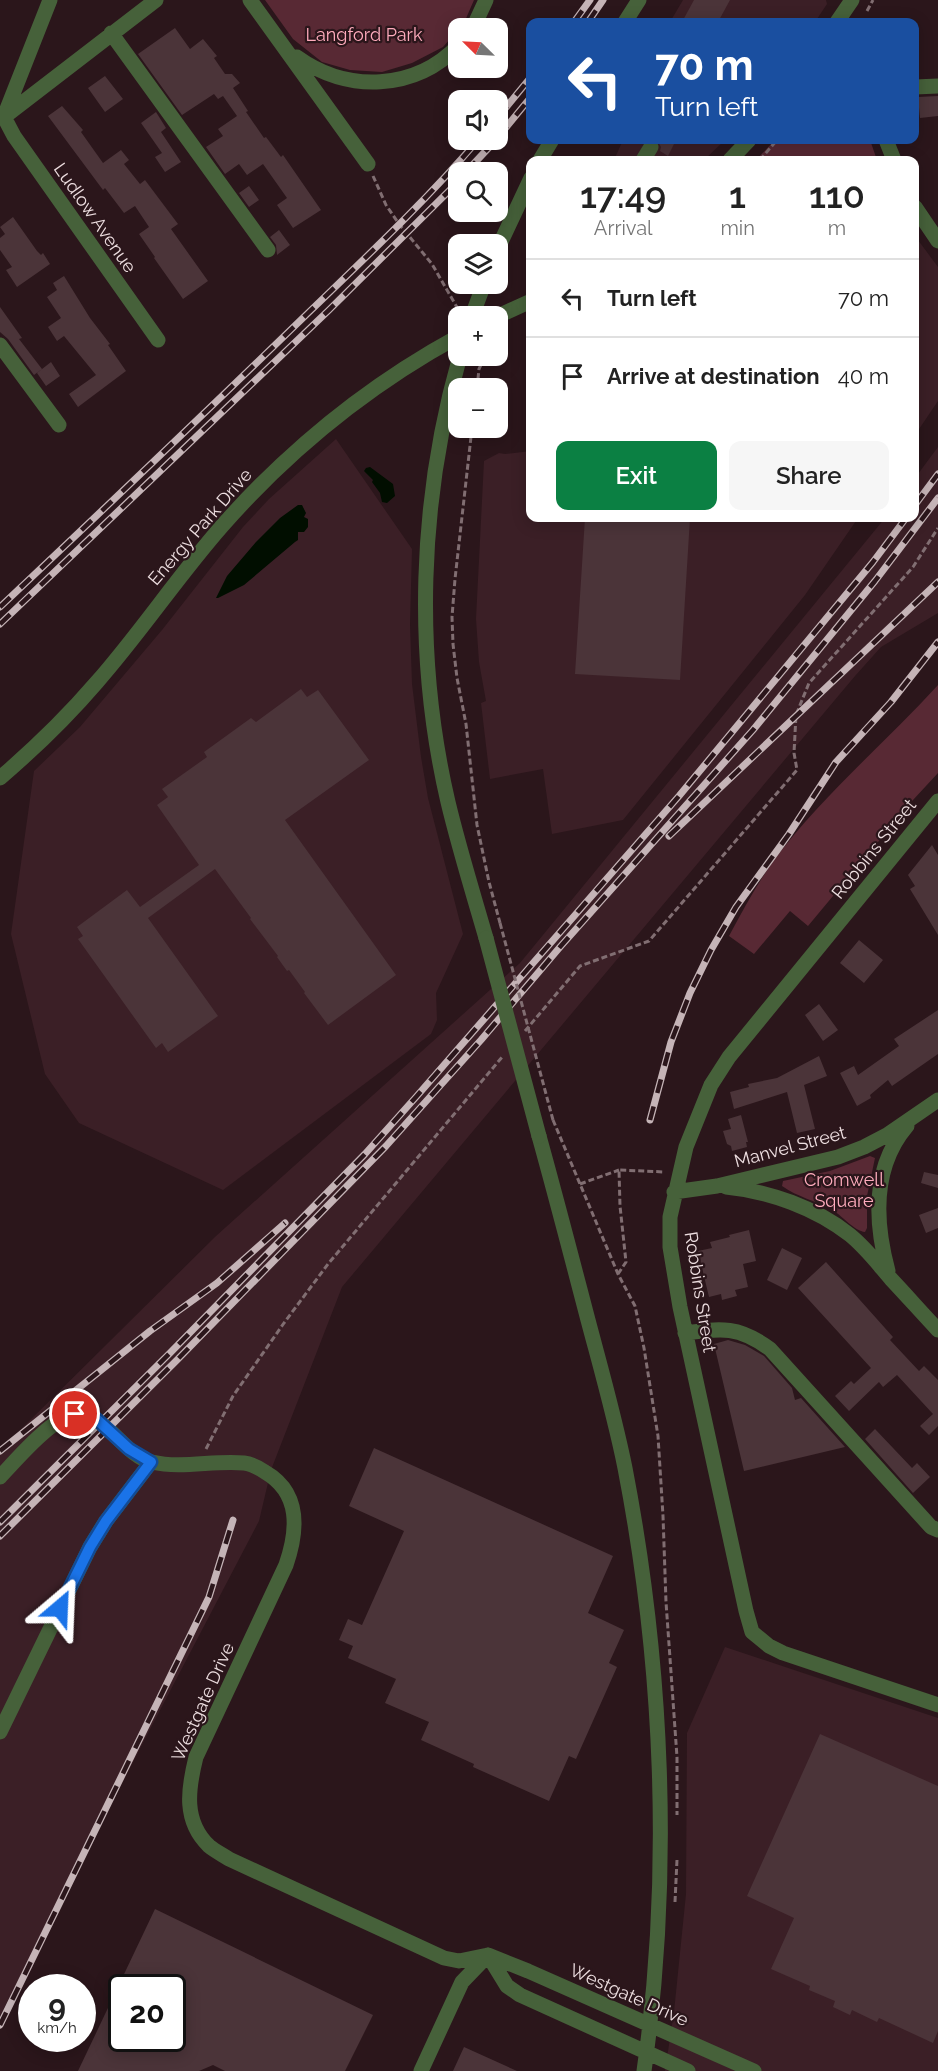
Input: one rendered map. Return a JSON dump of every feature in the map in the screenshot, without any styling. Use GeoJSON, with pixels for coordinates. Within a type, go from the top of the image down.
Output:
{"type":"FeatureCollection","features":[{"type":"Feature","properties":{"kind":"street"},"geometry":{"type":"LineString","coordinates":[[2,119],[50,0]]}},
{"type":"Feature","properties":{"kind":"street"},"geometry":{"type":"LineString","coordinates":[[2,119],[156,0]]}},
{"type":"Feature","properties":{"kind":"street"},"geometry":{"type":"LineString","coordinates":[[250,0],[368,164]]}},
{"type":"Feature","properties":{"kind":"street"},"geometry":{"type":"LineString","coordinates":[[478,18],[486,0]]}},
{"type":"Feature","properties":{"kind":"street"},"geometry":{"type":"LineString","coordinates":[[628,18],[639,0]]}},
{"type":"Feature","properties":{"kind":"street"},"geometry":{"type":"LineString","coordinates":[[111,33],[268,250]]}},
{"type":"Feature","properties":{"kind":"street"},"geometry":{"type":"LineString","coordinates":[[287,50],[327,74],[342,79],[374,82],[389,82],[417,74],[448,55]]}},
{"type":"Feature","properties":{"kind":"street"},"geometry":{"type":"LineString","coordinates":[[919,87],[938,86]]}},
{"type":"Feature","properties":{"kind":"street","name":"Ludlow Avenue"},"geometry":{"type":"LineString","coordinates":[[2,119],[158,340]]}},
{"type":"Feature","properties":{"kind":"street"},"geometry":{"type":"LineString","coordinates":[[734,156],[744,144]]}},
{"type":"Feature","properties":{"kind":"street"},"geometry":{"type":"LineString","coordinates":[[505,234],[526,189]]}},
{"type":"Feature","properties":{"kind":"street"},"geometry":{"type":"LineString","coordinates":[[919,213],[938,241]]}},
{"type":"Feature","properties":{"kind":"street"},"geometry":{"type":"LineString","coordinates":[[508,311],[526,303]]}},
{"type":"Feature","properties":{"kind":"street","name":"Energy Park Drive"},"geometry":{"type":"LineString","coordinates":[[0,778],[59,724],[98,682],[221,527],[295,451],[378,386],[448,343]]}},
{"type":"Feature","properties":{"kind":"street"},"geometry":{"type":"LineString","coordinates":[[0,345],[59,424]]}},
{"type":"Feature","properties":{"kind":"street"},"geometry":{"type":"LineString","coordinates":[[458,366],[441,434],[427,552],[426,636],[433,719],[448,801],[613,1414],[633,1515],[654,1682],[659,1820],[657,1919],[650,2025],[644,2071]]}},
{"type":"Feature","properties":{"kind":"street","name":"Robbins Street"},"geometry":{"type":"LineString","coordinates":[[936,807],[729,1057],[711,1085],[698,1114],[679,1172],[670,1217],[670,1247],[686,1333],[752,1632],[769,1646],[783,1653],[938,1705]]}},
{"type":"Feature","properties":{"kind":"street","name":"Manvel Street"},"geometry":{"type":"LineString","coordinates":[[674,1192],[717,1186],[838,1157],[864,1147],[913,1119],[938,1100]]}},
{"type":"Feature","properties":{"kind":"street"},"geometry":{"type":"LineString","coordinates":[[890,1277],[882,1250],[878,1222],[882,1177],[899,1135],[913,1119]]}},
{"type":"Feature","properties":{"kind":"street"},"geometry":{"type":"LineString","coordinates":[[717,1186],[762,1192],[817,1215],[849,1234],[870,1254],[938,1330]]}},
{"type":"Feature","properties":{"kind":"street"},"geometry":{"type":"LineString","coordinates":[[686,1333],[735,1331],[748,1334],[770,1349],[931,1527],[938,1530]]}},
{"type":"Feature","properties":{"kind":"street"},"geometry":{"type":"LineString","coordinates":[[0,1477],[49,1427],[75,1414],[93,1416],[129,1449],[151,1462],[198,1464]]}},
{"type":"Feature","properties":{"kind":"street"},"geometry":{"type":"LineString","coordinates":[[0,1732],[90,1547],[106,1521],[151,1462]]}},
{"type":"Feature","properties":{"kind":"street","name":"Westgate Drive"},"geometry":{"type":"LineString","coordinates":[[198,1464],[247,1463],[276,1478],[290,1497],[295,1529],[286,1565],[196,1757],[189,1784],[189,1807],[197,1829],[209,1846],[229,1859],[444,1958],[459,1961],[488,1955],[754,2071]]}},
{"type":"Feature","properties":{"kind":"street"},"geometry":{"type":"LineString","coordinates":[[421,2071],[462,1982],[488,1955],[507,1986],[520,1995],[688,2071]]}},
{"type":"Feature","properties":{"kind":"path"},"geometry":{"type":"LineString","coordinates":[[867,11],[873,0]]}},
{"type":"Feature","properties":{"kind":"path"},"geometry":{"type":"LineString","coordinates":[[763,156],[774,144]]}},
{"type":"Feature","properties":{"kind":"path"},"geometry":{"type":"LineString","coordinates":[[368,164],[386,205],[461,306]]}},
{"type":"Feature","properties":{"kind":"path"},"geometry":{"type":"LineString","coordinates":[[471,438],[452,617],[457,678],[466,724],[477,825],[489,882],[553,1120]]}},
{"type":"Feature","properties":{"kind":"path"},"geometry":{"type":"LineString","coordinates":[[519,1038],[580,966],[649,941],[796,770],[794,753],[796,715],[809,683],[913,567],[938,528]]}},
{"type":"Feature","properties":{"kind":"path"},"geometry":{"type":"LineString","coordinates":[[198,1464],[233,1396],[290,1315],[366,1217],[504,1056]]}},
{"type":"Feature","properties":{"kind":"path"},"geometry":{"type":"LineString","coordinates":[[580,1184],[619,1170],[679,1172]]}},
{"type":"Feature","properties":{"kind":"path"},"geometry":{"type":"LineString","coordinates":[[618,1274],[626,1262],[619,1170]]}},
{"type":"Feature","properties":{"kind":"shaded area"},"geometry":{"type":"Polygon","coordinates":[[[683,0],[826,0],[827,4],[818,18],[672,18],[683,0]]]}},
{"type":"Feature","properties":{"kind":"shaded area"},"geometry":{"type":"Polygon","coordinates":[[[621,144],[721,144],[708,156],[616,156],[621,144]]]}},
{"type":"Feature","properties":{"kind":"shaded area"},"geometry":{"type":"Polygon","coordinates":[[[919,241],[938,267],[938,401],[919,429],[919,241]]]}},
{"type":"Feature","properties":{"kind":"shaded area"},"geometry":{"type":"Polygon","coordinates":[[[336,439],[412,549],[410,624],[412,684],[421,757],[428,798],[463,934],[436,993],[437,1020],[431,1034],[223,1190],[79,1123],[45,1074],[11,934],[34,771],[80,727],[162,630],[243,527],[269,499],[336,439]]]}},
{"type":"Feature","properties":{"kind":"shaded area"},"geometry":{"type":"Polygon","coordinates":[[[938,447],[938,613],[881,647],[855,676],[342,1287],[271,1470],[259,1521],[22,1974],[18,1974],[18,1982],[0,2016],[0,1450],[216,1236],[520,963],[882,522],[919,522],[919,473],[938,447]]]}},
{"type":"Feature","properties":{"kind":"shaded area"},"geometry":{"type":"Polygon","coordinates":[[[526,452],[526,522],[855,522],[805,595],[623,820],[552,834],[543,769],[490,779],[481,703],[486,701],[479,662],[476,619],[484,461],[499,453],[526,452]]]}},
{"type":"Feature","properties":{"kind":"shaded area"},"geometry":{"type":"Polygon","coordinates":[[[370,467],[393,484],[395,496],[387,503],[382,502],[373,480],[364,471],[370,467]]]}},
{"type":"Feature","properties":{"kind":"shaded area"},"geometry":{"type":"Polygon","coordinates":[[[298,505],[302,505],[306,513],[304,517],[308,519],[308,527],[304,532],[298,532],[298,540],[244,585],[216,598],[227,576],[256,542],[280,518],[298,505]]]}},
{"type":"Feature","properties":{"kind":"shaded area"},"geometry":{"type":"Polygon","coordinates":[[[725,1647],[938,1718],[938,2071],[665,2071],[674,2012],[686,1894],[687,1733],[725,1647]]]}},
{"type":"Feature","properties":{"kind":"green space","name":"Langford Park"},"geometry":{"type":"Polygon","coordinates":[[[265,0],[474,0],[466,18],[448,18],[448,41],[443,47],[412,63],[382,72],[350,70],[322,62],[293,39],[265,0]]]}},
{"type":"Feature","properties":{"kind":"green space"},"geometry":{"type":"Polygon","coordinates":[[[771,144],[871,144],[876,156],[760,156],[771,144]]]}},
{"type":"Feature","properties":{"kind":"green space"},"geometry":{"type":"Polygon","coordinates":[[[938,685],[938,773],[808,926],[790,911],[754,954],[729,936],[774,860],[812,814],[938,685]]]}},
{"type":"Feature","properties":{"kind":"green space","name":"Cromwell Square"},"geometry":{"type":"Polygon","coordinates":[[[870,1156],[875,1158],[867,1196],[865,1232],[834,1211],[782,1186],[783,1181],[830,1171],[870,1156]]]}},
{"type":"Feature","properties":{"kind":"building"},"geometry":{"type":"Polygon","coordinates":[[[694,0],[730,0],[720,18],[684,18],[694,0]]]}},
{"type":"Feature","properties":{"kind":"building"},"geometry":{"type":"Polygon","coordinates":[[[175,28],[190,49],[203,39],[217,56],[214,58],[225,74],[232,74],[240,83],[233,88],[248,111],[246,112],[264,138],[266,137],[281,157],[283,155],[321,210],[293,228],[277,205],[287,198],[263,164],[247,175],[239,164],[225,174],[206,147],[223,136],[218,129],[237,116],[223,96],[218,99],[214,94],[182,115],[138,54],[175,28]]]}},
{"type":"Feature","properties":{"kind":"building"},"geometry":{"type":"Polygon","coordinates":[[[105,76],[123,99],[105,112],[88,88],[105,76]]]}},
{"type":"Feature","properties":{"kind":"building"},"geometry":{"type":"Polygon","coordinates":[[[938,96],[938,116],[920,118],[919,97],[938,96]]]}},
{"type":"Feature","properties":{"kind":"building"},"geometry":{"type":"Polygon","coordinates":[[[62,106],[83,130],[81,132],[103,163],[121,150],[129,160],[124,164],[140,184],[145,180],[178,224],[171,229],[208,281],[183,299],[139,234],[149,227],[135,206],[124,213],[105,188],[103,190],[48,116],[62,106]]]}},
{"type":"Feature","properties":{"kind":"building"},"geometry":{"type":"Polygon","coordinates":[[[156,112],[166,128],[161,132],[181,162],[165,172],[155,157],[162,153],[141,123],[156,112]]]}},
{"type":"Feature","properties":{"kind":"building"},"geometry":{"type":"Polygon","coordinates":[[[659,144],[674,144],[668,156],[660,151],[659,144]]]}},
{"type":"Feature","properties":{"kind":"building"},"geometry":{"type":"Polygon","coordinates":[[[249,186],[259,200],[249,207],[239,193],[249,186]]]}},
{"type":"Feature","properties":{"kind":"building"},"geometry":{"type":"Polygon","coordinates":[[[13,217],[37,251],[41,255],[43,253],[50,264],[17,287],[6,270],[12,267],[0,250],[0,238],[5,234],[0,227],[13,217]]]}},
{"type":"Feature","properties":{"kind":"building"},"geometry":{"type":"Polygon","coordinates":[[[279,230],[290,245],[277,255],[276,245],[270,237],[279,230]]]}},
{"type":"Feature","properties":{"kind":"building"},"geometry":{"type":"Polygon","coordinates":[[[64,276],[126,371],[78,407],[69,394],[96,375],[64,336],[57,341],[48,327],[61,318],[47,297],[57,290],[53,283],[64,276]]]}},
{"type":"Feature","properties":{"kind":"building"},"geometry":{"type":"Polygon","coordinates":[[[0,307],[22,338],[19,339],[42,369],[34,375],[8,339],[0,332],[0,307]]]}},
{"type":"Feature","properties":{"kind":"building"},"geometry":{"type":"Polygon","coordinates":[[[51,362],[60,376],[46,386],[37,373],[51,362]]]}},
{"type":"Feature","properties":{"kind":"building"},"geometry":{"type":"Polygon","coordinates":[[[585,522],[690,522],[680,680],[575,674],[585,522]]]}},
{"type":"Feature","properties":{"kind":"building"},"geometry":{"type":"Polygon","coordinates":[[[301,689],[307,697],[318,690],[369,760],[285,820],[396,975],[328,1025],[215,869],[148,918],[218,1016],[168,1052],[162,1043],[156,1048],[78,939],[83,936],[77,927],[127,890],[140,907],[199,865],[157,805],[168,797],[162,789],[207,757],[204,752],[251,718],[256,722],[301,689]]]}},
{"type":"Feature","properties":{"kind":"building"},"geometry":{"type":"Polygon","coordinates":[[[932,845],[938,855],[938,935],[910,889],[915,886],[908,875],[932,845]]]}},
{"type":"Feature","properties":{"kind":"building"},"geometry":{"type":"Polygon","coordinates":[[[859,940],[883,960],[864,983],[840,963],[859,940]]]}},
{"type":"Feature","properties":{"kind":"building"},"geometry":{"type":"Polygon","coordinates":[[[819,1004],[838,1030],[823,1041],[805,1015],[819,1004]]]}},
{"type":"Feature","properties":{"kind":"building"},"geometry":{"type":"Polygon","coordinates":[[[938,1010],[938,1054],[892,1086],[888,1080],[870,1095],[871,1098],[857,1106],[840,1073],[854,1066],[858,1075],[899,1046],[894,1039],[938,1010]]]}},
{"type":"Feature","properties":{"kind":"building"},"geometry":{"type":"Polygon","coordinates":[[[819,1056],[827,1076],[804,1085],[815,1129],[797,1133],[787,1092],[734,1109],[730,1092],[749,1087],[748,1084],[777,1078],[819,1056]]]}},
{"type":"Feature","properties":{"kind":"building"},"geometry":{"type":"Polygon","coordinates":[[[741,1115],[748,1142],[746,1142],[747,1147],[732,1151],[723,1131],[731,1129],[728,1119],[741,1115]]]}},
{"type":"Feature","properties":{"kind":"building"},"geometry":{"type":"Polygon","coordinates":[[[924,1172],[938,1175],[938,1188],[921,1183],[924,1172]]]}},
{"type":"Feature","properties":{"kind":"building"},"geometry":{"type":"Polygon","coordinates":[[[938,1208],[938,1228],[926,1233],[919,1215],[938,1208]]]}},
{"type":"Feature","properties":{"kind":"building"},"geometry":{"type":"Polygon","coordinates":[[[749,1230],[756,1261],[743,1264],[748,1287],[735,1290],[737,1296],[722,1300],[721,1294],[709,1297],[698,1251],[712,1248],[710,1242],[749,1230]]]}},
{"type":"Feature","properties":{"kind":"building"},"geometry":{"type":"Polygon","coordinates":[[[782,1248],[802,1258],[787,1290],[767,1280],[782,1248]]]}},
{"type":"Feature","properties":{"kind":"building"},"geometry":{"type":"Polygon","coordinates":[[[826,1262],[893,1337],[890,1340],[919,1371],[924,1366],[938,1380],[938,1426],[929,1435],[920,1426],[933,1414],[897,1375],[883,1387],[879,1382],[849,1411],[835,1396],[851,1381],[854,1384],[871,1368],[798,1288],[826,1262]]]}},
{"type":"Feature","properties":{"kind":"building"},"geometry":{"type":"Polygon","coordinates":[[[728,1340],[745,1345],[764,1356],[792,1388],[795,1400],[801,1398],[845,1447],[744,1471],[714,1344],[728,1340]]]}},
{"type":"Feature","properties":{"kind":"building"},"geometry":{"type":"Polygon","coordinates":[[[875,1429],[912,1468],[917,1463],[930,1477],[913,1493],[865,1439],[875,1429]]]}},
{"type":"Feature","properties":{"kind":"building"},"geometry":{"type":"Polygon","coordinates":[[[374,1448],[613,1556],[588,1613],[624,1630],[609,1663],[617,1667],[576,1759],[569,1756],[549,1801],[473,1767],[474,1764],[421,1740],[429,1722],[385,1703],[396,1679],[348,1658],[353,1646],[339,1640],[348,1619],[362,1625],[404,1531],[349,1506],[374,1448]]]}},
{"type":"Feature","properties":{"kind":"building"},"geometry":{"type":"Polygon","coordinates":[[[820,1734],[938,1786],[938,2031],[933,2043],[879,2018],[877,2022],[852,2010],[850,2015],[833,2007],[835,2001],[809,1990],[810,1986],[771,1969],[794,1918],[747,1896],[820,1734]]]}},
{"type":"Feature","properties":{"kind":"building"},"geometry":{"type":"Polygon","coordinates":[[[155,1909],[373,2015],[345,2071],[225,2071],[213,2065],[199,2071],[78,2071],[87,2052],[96,2052],[96,2033],[108,2008],[108,2052],[186,2052],[186,1974],[124,1974],[155,1909]]]}},
{"type":"Feature","properties":{"kind":"building"},"geometry":{"type":"Polygon","coordinates":[[[464,2047],[517,2071],[453,2071],[464,2047]]]}},
{"type":"Feature","properties":{"kind":"railway"},"geometry":{"type":"LineString","coordinates":[[577,18],[590,0]]}},
{"type":"Feature","properties":{"kind":"railway"},"geometry":{"type":"LineString","coordinates":[[591,18],[603,0]]}},
{"type":"Feature","properties":{"kind":"railway"},"geometry":{"type":"LineString","coordinates":[[508,105],[526,83]]}},
{"type":"Feature","properties":{"kind":"railway"},"geometry":{"type":"LineString","coordinates":[[508,125],[526,103]]}},
{"type":"Feature","properties":{"kind":"railway"},"geometry":{"type":"LineString","coordinates":[[0,607],[372,251],[469,150]]}},
{"type":"Feature","properties":{"kind":"railway"},"geometry":{"type":"LineString","coordinates":[[475,162],[487,150]]}},
{"type":"Feature","properties":{"kind":"railway"},"geometry":{"type":"LineString","coordinates":[[0,624],[329,310],[448,192]]}},
{"type":"Feature","properties":{"kind":"railway"},"geometry":{"type":"LineString","coordinates":[[919,500],[938,474]]}},
{"type":"Feature","properties":{"kind":"railway"},"geometry":{"type":"LineString","coordinates":[[0,1536],[177,1360],[386,1146],[753,730],[875,581],[938,498]]}},
{"type":"Feature","properties":{"kind":"railway"},"geometry":{"type":"LineString","coordinates":[[0,1522],[365,1154],[679,796],[873,562],[903,522]]}},
{"type":"Feature","properties":{"kind":"railway"},"geometry":{"type":"LineString","coordinates":[[669,836],[938,582]]}},
{"type":"Feature","properties":{"kind":"railway"},"geometry":{"type":"LineString","coordinates":[[650,1120],[671,1042],[690,993],[736,907],[789,834],[836,762],[891,702],[938,642]]}},
{"type":"Feature","properties":{"kind":"railway"},"geometry":{"type":"LineString","coordinates":[[0,1451],[150,1331],[217,1283],[285,1223]]}},
{"type":"Feature","properties":{"kind":"railway"},"geometry":{"type":"LineString","coordinates":[[0,2025],[209,1597],[233,1520]]}},
{"type":"Feature","properties":{"kind":"route"},"geometry":{"type":"LineString","coordinates":[[60,1608],[90,1547],[106,1521],[151,1462],[129,1449],[93,1416],[75,1414]]}}]}
